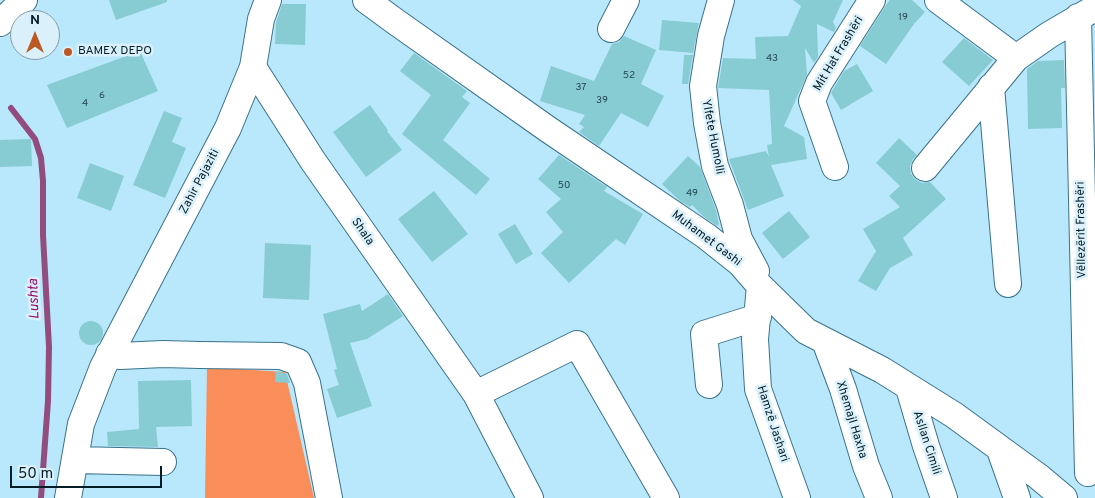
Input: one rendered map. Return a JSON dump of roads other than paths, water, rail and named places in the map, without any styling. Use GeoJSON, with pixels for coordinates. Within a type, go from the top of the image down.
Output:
{"type":"FeatureCollection","features":[{"type":"Feature","properties":{"kind":"street"},"geometry":{"type":"LineString","coordinates":[[0,7],[10,0]]}},
{"type":"Feature","properties":{"kind":"street"},"geometry":{"type":"LineString","coordinates":[[0,23],[24,0]]}},
{"type":"Feature","properties":{"kind":"street","name":"Zahir Pajaziti"},"geometry":{"type":"LineString","coordinates":[[68,498],[80,424],[108,354],[228,128],[253,67],[261,19],[268,0]]}},
{"type":"Feature","properties":{"kind":"street","name":"Muhamet Gashi"},"geometry":{"type":"LineString","coordinates":[[366,0],[517,107],[706,236],[740,263],[762,299],[806,331],[882,370],[954,415],[1039,477],[1064,498]]}},
{"type":"Feature","properties":{"kind":"street"},"geometry":{"type":"LineString","coordinates":[[612,29],[626,0]]}},
{"type":"Feature","properties":{"kind":"street","name":"Mit Hat Frashëri"},"geometry":{"type":"LineString","coordinates":[[834,167],[812,101],[819,83],[872,0]]}},
{"type":"Feature","properties":{"kind":"street"},"geometry":{"type":"LineString","coordinates":[[938,0],[1016,58]]}},
{"type":"Feature","properties":{"kind":"street","name":"Ylfete Humolli"},"geometry":{"type":"LineString","coordinates":[[716,2],[703,86],[707,123],[715,166],[730,205],[739,240],[762,299]]}},
{"type":"Feature","properties":{"kind":"street","name":"Vëllezërit Frashëri"},"geometry":{"type":"LineString","coordinates":[[925,168],[1016,58],[1086,12]]}},
{"type":"Feature","properties":{"kind":"street","name":"Vëllezërit Frashëri"},"geometry":{"type":"LineString","coordinates":[[1086,12],[1088,473]]}},
{"type":"Feature","properties":{"kind":"street","name":"Shala"},"geometry":{"type":"LineString","coordinates":[[253,67],[313,161],[476,394],[530,498]]}},
{"type":"Feature","properties":{"kind":"street"},"geometry":{"type":"LineString","coordinates":[[991,87],[1008,284]]}},
{"type":"Feature","properties":{"kind":"street"},"geometry":{"type":"LineString","coordinates":[[709,385],[704,334],[762,299]]}},
{"type":"Feature","properties":{"kind":"street","name":"Hamzë Jashari"},"geometry":{"type":"LineString","coordinates":[[762,299],[755,339],[758,389],[797,498]]}},
{"type":"Feature","properties":{"kind":"street","name":"Xhemajl Haxha"},"geometry":{"type":"LineString","coordinates":[[825,341],[866,466],[879,498]]}},
{"type":"Feature","properties":{"kind":"street"},"geometry":{"type":"LineString","coordinates":[[476,394],[577,344],[666,498]]}},
{"type":"Feature","properties":{"kind":"street"},"geometry":{"type":"LineString","coordinates":[[108,354],[120,356],[163,354],[281,356],[298,362],[307,383],[329,498]]}},
{"type":"Feature","properties":{"kind":"street","name":"Asllan Cimili"},"geometry":{"type":"LineString","coordinates":[[909,388],[944,498]]}},
{"type":"Feature","properties":{"kind":"street"},"geometry":{"type":"LineString","coordinates":[[1000,450],[1017,498]]}},
{"type":"Feature","properties":{"kind":"street"},"geometry":{"type":"LineString","coordinates":[[74,460],[163,462]]}},
{"type":"Feature","properties":{"kind":"waterway","name":"Lushta"},"geometry":{"type":"LineString","coordinates":[[11,108],[35,139],[41,158],[43,181],[43,235],[49,347],[48,401],[41,498]]}},
{"type":"Feature","properties":{"kind":"place","name":"BAMEX DEPO"},"geometry":{"type":"Point","coordinates":[68,52]}}]}
